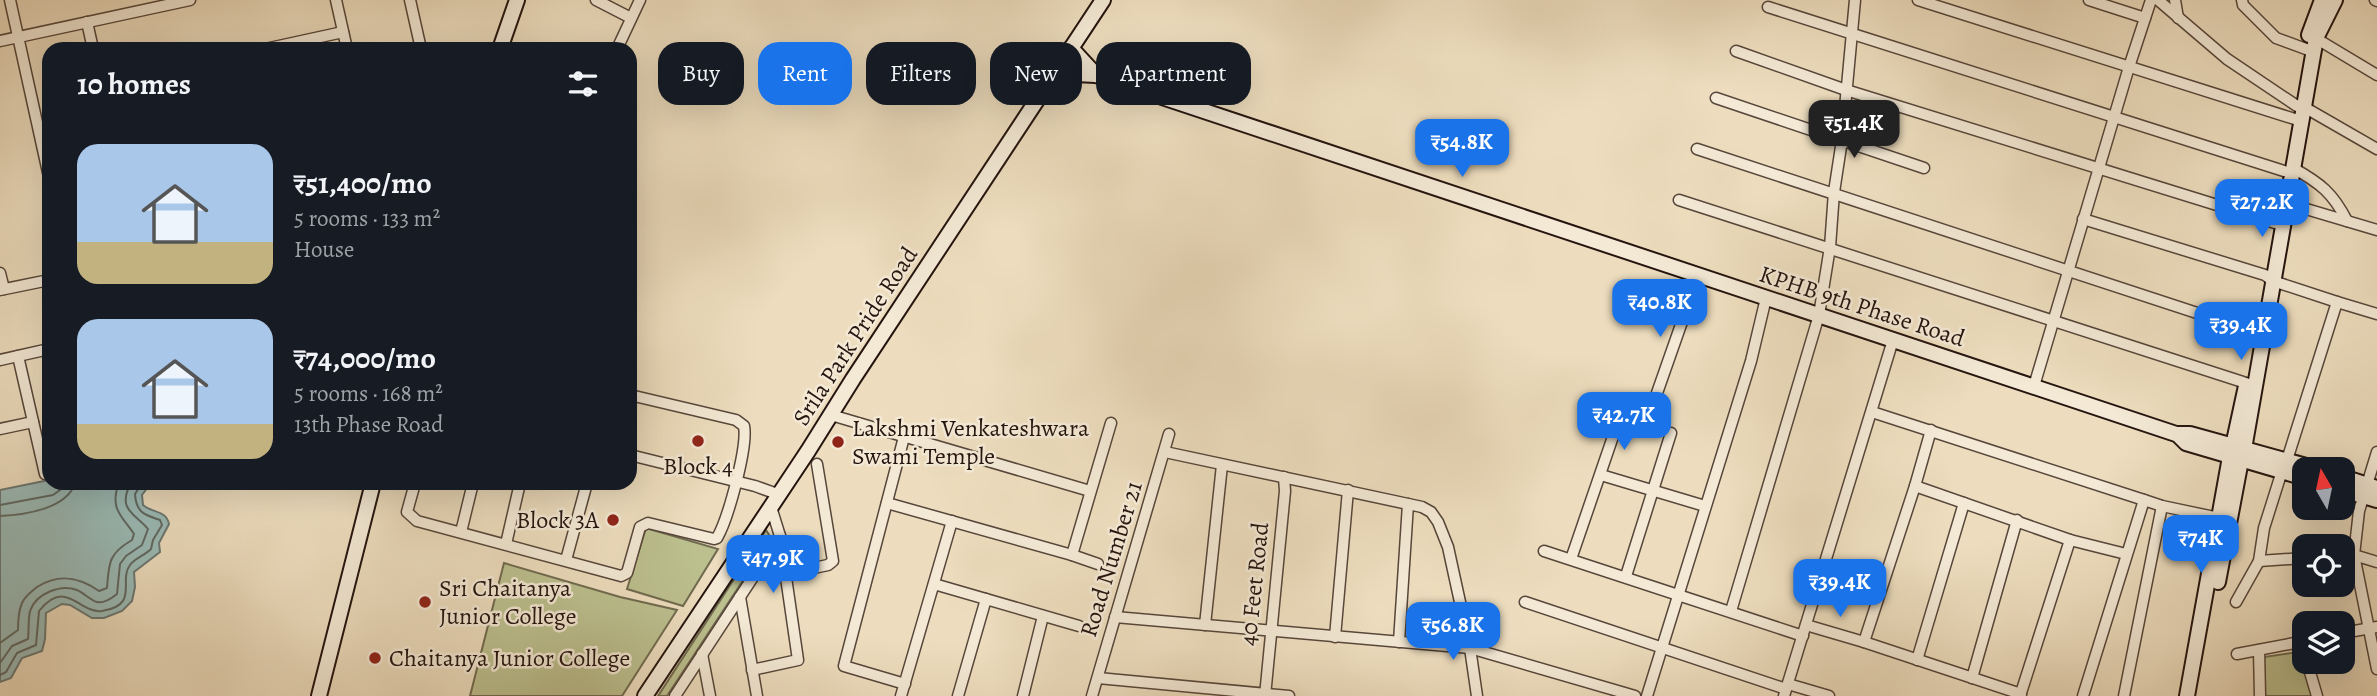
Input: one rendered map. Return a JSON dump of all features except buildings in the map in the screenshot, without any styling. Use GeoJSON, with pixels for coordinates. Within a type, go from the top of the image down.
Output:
{"type":"FeatureCollection","features":[{"type":"Feature","properties":{"kind":"street"},"geometry":{"type":"LineString","coordinates":[[10,0],[42,145]]}},
{"type":"Feature","properties":{"kind":"street"},"geometry":{"type":"LineString","coordinates":[[0,41],[190,0]]}},
{"type":"Feature","properties":{"kind":"street"},"geometry":{"type":"LineString","coordinates":[[336,0],[345,42]]}},
{"type":"Feature","properties":{"kind":"street"},"geometry":{"type":"LineString","coordinates":[[410,0],[419,42]]}},
{"type":"Feature","properties":{"kind":"street"},"geometry":{"type":"LineString","coordinates":[[502,42],[517,0]]}},
{"type":"Feature","properties":{"kind":"street"},"geometry":{"type":"LineString","coordinates":[[596,0],[631,18]]}},
{"type":"Feature","properties":{"kind":"street"},"geometry":{"type":"LineString","coordinates":[[620,42],[640,0]]}},
{"type":"Feature","properties":{"kind":"street","name":"Srila Park Pride Road"},"geometry":{"type":"LineString","coordinates":[[1075,42],[1103,0]]}},
{"type":"Feature","properties":{"kind":"street"},"geometry":{"type":"LineString","coordinates":[[1731,611],[1819,316],[1830,247],[1855,0]]}},
{"type":"Feature","properties":{"kind":"street"},"geometry":{"type":"LineString","coordinates":[[1918,0],[2129,68],[2299,113],[2377,149]]}},
{"type":"Feature","properties":{"kind":"street"},"geometry":{"type":"LineString","coordinates":[[2089,0],[2145,18]]}},
{"type":"Feature","properties":{"kind":"street"},"geometry":{"type":"LineString","coordinates":[[2034,386],[2151,0]]}},
{"type":"Feature","properties":{"kind":"street"},"geometry":{"type":"LineString","coordinates":[[2158,0],[2227,58],[2299,113]]}},
{"type":"Feature","properties":{"kind":"street"},"geometry":{"type":"LineString","coordinates":[[2175,0],[2178,18]]}},
{"type":"Feature","properties":{"kind":"street"},"geometry":{"type":"LineString","coordinates":[[2242,0],[2243,5],[2276,38],[2311,44],[2377,75]]}},
{"type":"Feature","properties":{"kind":"street"},"geometry":{"type":"LineString","coordinates":[[2197,696],[2269,278],[2275,223],[2322,0]]}},
{"type":"Feature","properties":{"kind":"street"},"geometry":{"type":"LineString","coordinates":[[2311,44],[2335,0]]}},
{"type":"Feature","properties":{"kind":"street"},"geometry":{"type":"LineString","coordinates":[[1768,7],[2114,117],[2288,169],[2320,183],[2338,204],[2347,221]]}},
{"type":"Feature","properties":{"kind":"street"},"geometry":{"type":"LineString","coordinates":[[87,22],[91,42]]}},
{"type":"Feature","properties":{"kind":"street"},"geometry":{"type":"LineString","coordinates":[[297,42],[343,32]]}},
{"type":"Feature","properties":{"kind":"street"},"geometry":{"type":"LineString","coordinates":[[1735,51],[1846,90],[2275,223]]}},
{"type":"Feature","properties":{"kind":"street","name":"KPHB 9th Phase Road"},"geometry":{"type":"LineString","coordinates":[[1082,60],[1096,75]]}},
{"type":"Feature","properties":{"kind":"street","name":"KPHB 9th Phase Road"},"geometry":{"type":"LineString","coordinates":[[1082,74],[1096,75]]}},
{"type":"Feature","properties":{"kind":"street"},"geometry":{"type":"LineString","coordinates":[[1716,98],[1924,168]]}},
{"type":"Feature","properties":{"kind":"street","name":"Srila Park Pride Road"},"geometry":{"type":"LineString","coordinates":[[645,696],[1033,105]]}},
{"type":"Feature","properties":{"kind":"street","name":"KPHB 9th Phase Road"},"geometry":{"type":"LineString","coordinates":[[1186,105],[2176,433],[2186,443],[2200,442],[2292,467]]}},
{"type":"Feature","properties":{"kind":"street"},"geometry":{"type":"LineString","coordinates":[[1697,149],[2255,332]]}},
{"type":"Feature","properties":{"kind":"street"},"geometry":{"type":"LineString","coordinates":[[2187,696],[2219,518],[2237,453],[2255,332],[2286,203],[2288,169]]}},
{"type":"Feature","properties":{"kind":"street"},"geometry":{"type":"LineString","coordinates":[[1679,200],[2246,383]]}},
{"type":"Feature","properties":{"kind":"street"},"geometry":{"type":"LineString","coordinates":[[2286,203],[2377,230]]}},
{"type":"Feature","properties":{"kind":"street"},"geometry":{"type":"LineString","coordinates":[[2083,219],[2377,314]]}},
{"type":"Feature","properties":{"kind":"street"},"geometry":{"type":"LineString","coordinates":[[0,273],[2,290],[42,281]]}},
{"type":"Feature","properties":{"kind":"street"},"geometry":{"type":"LineString","coordinates":[[1650,413],[1699,276]]}},
{"type":"Feature","properties":{"kind":"street"},"geometry":{"type":"LineString","coordinates":[[1647,696],[1751,361],[1766,298]]}},
{"type":"Feature","properties":{"kind":"street"},"geometry":{"type":"LineString","coordinates":[[2236,602],[2259,561],[2264,528],[2337,302]]}},
{"type":"Feature","properties":{"kind":"street"},"geometry":{"type":"LineString","coordinates":[[1786,690],[1893,340]]}},
{"type":"Feature","properties":{"kind":"street"},"geometry":{"type":"LineString","coordinates":[[0,359],[42,351]]}},
{"type":"Feature","properties":{"kind":"street"},"geometry":{"type":"LineString","coordinates":[[18,356],[42,461]]}},
{"type":"Feature","properties":{"kind":"street"},"geometry":{"type":"LineString","coordinates":[[413,490],[407,512],[416,521],[621,576],[624,575],[640,527],[648,523],[717,538],[736,482],[746,435],[744,426],[736,420],[637,396]]}},
{"type":"Feature","properties":{"kind":"street"},"geometry":{"type":"LineString","coordinates":[[1872,412],[2162,506],[2219,518]]}},
{"type":"Feature","properties":{"kind":"street"},"geometry":{"type":"LineString","coordinates":[[831,415],[1090,491]]}},
{"type":"Feature","properties":{"kind":"street"},"geometry":{"type":"LineString","coordinates":[[1571,559],[1619,419]]}},
{"type":"Feature","properties":{"kind":"street"},"geometry":{"type":"LineString","coordinates":[[0,429],[33,422]]}},
{"type":"Feature","properties":{"kind":"street"},"geometry":{"type":"LineString","coordinates":[[1072,555],[1111,423]]}},
{"type":"Feature","properties":{"kind":"street"},"geometry":{"type":"LineString","coordinates":[[1864,642],[1931,430]]}},
{"type":"Feature","properties":{"kind":"street"},"geometry":{"type":"LineString","coordinates":[[1626,576],[1671,433]]}},
{"type":"Feature","properties":{"kind":"street","name":"Road Number 21"},"geometry":{"type":"LineString","coordinates":[[1092,696],[1166,452],[1169,434]]}},
{"type":"Feature","properties":{"kind":"street"},"geometry":{"type":"LineString","coordinates":[[904,438],[844,666],[905,684]]}},
{"type":"Feature","properties":{"kind":"street"},"geometry":{"type":"LineString","coordinates":[[1166,452],[1408,503],[1431,512],[1448,547],[1477,696]]}},
{"type":"Feature","properties":{"kind":"street"},"geometry":{"type":"LineString","coordinates":[[2354,534],[2359,511],[2371,492],[2377,452]]}},
{"type":"Feature","properties":{"kind":"street"},"geometry":{"type":"LineString","coordinates":[[637,457],[755,486],[775,501],[798,660],[752,670]]}},
{"type":"Feature","properties":{"kind":"street"},"geometry":{"type":"LineString","coordinates":[[785,574],[828,565],[833,561],[817,464]]}},
{"type":"Feature","properties":{"kind":"street"},"geometry":{"type":"LineString","coordinates":[[1205,625],[1222,464]]}},
{"type":"Feature","properties":{"kind":"street","name":"KPHB 9th Phase Road"},"geometry":{"type":"LineString","coordinates":[[2284,466],[2292,471]]}},
{"type":"Feature","properties":{"kind":"street"},"geometry":{"type":"LineString","coordinates":[[1601,475],[1705,506]]}},
{"type":"Feature","properties":{"kind":"street","name":"40 Feet Road"},"geometry":{"type":"LineString","coordinates":[[1265,695],[1285,491],[1284,477]]}},
{"type":"Feature","properties":{"kind":"street"},"geometry":{"type":"LineString","coordinates":[[1915,486],[2070,540],[2126,554]]}},
{"type":"Feature","properties":{"kind":"street"},"geometry":{"type":"LineString","coordinates":[[320,696],[371,490]]}},
{"type":"Feature","properties":{"kind":"street"},"geometry":{"type":"LineString","coordinates":[[461,532],[471,490]]}},
{"type":"Feature","properties":{"kind":"street"},"geometry":{"type":"LineString","coordinates":[[506,544],[518,490]]}},
{"type":"Feature","properties":{"kind":"street"},"geometry":{"type":"LineString","coordinates":[[566,561],[585,490]]}},
{"type":"Feature","properties":{"kind":"street"},"geometry":{"type":"LineString","coordinates":[[1335,637],[1348,490]]}},
{"type":"Feature","properties":{"kind":"street"},"geometry":{"type":"LineString","coordinates":[[2083,696],[2144,500]]}},
{"type":"Feature","properties":{"kind":"street"},"geometry":{"type":"LineString","coordinates":[[1917,660],[1964,502]]}},
{"type":"Feature","properties":{"kind":"street"},"geometry":{"type":"LineString","coordinates":[[887,503],[1098,564]]}},
{"type":"Feature","properties":{"kind":"street"},"geometry":{"type":"LineString","coordinates":[[1399,642],[1408,503]]}},
{"type":"Feature","properties":{"kind":"street"},"geometry":{"type":"LineString","coordinates":[[2124,696],[2162,506]]}},
{"type":"Feature","properties":{"kind":"street"},"geometry":{"type":"LineString","coordinates":[[1972,678],[2017,520]]}},
{"type":"Feature","properties":{"kind":"street"},"geometry":{"type":"LineString","coordinates":[[901,696],[953,521]]}},
{"type":"Feature","properties":{"kind":"street"},"geometry":{"type":"LineString","coordinates":[[675,696],[780,536]]}},
{"type":"Feature","properties":{"kind":"street"},"geometry":{"type":"LineString","coordinates":[[1806,625],[2020,695],[2070,540]]}},
{"type":"Feature","properties":{"kind":"street"},"geometry":{"type":"LineString","coordinates":[[1544,551],[1803,636]]}},
{"type":"Feature","properties":{"kind":"street"},"geometry":{"type":"LineString","coordinates":[[2355,556],[2377,562]]}},
{"type":"Feature","properties":{"kind":"street"},"geometry":{"type":"LineString","coordinates":[[2259,561],[2292,559]]}},
{"type":"Feature","properties":{"kind":"street"},"geometry":{"type":"LineString","coordinates":[[2355,573],[2373,627],[2377,669]]}},
{"type":"Feature","properties":{"kind":"street"},"geometry":{"type":"LineString","coordinates":[[934,584],[1079,626]]}},
{"type":"Feature","properties":{"kind":"street"},"geometry":{"type":"LineString","coordinates":[[740,597],[757,696]]}},
{"type":"Feature","properties":{"kind":"street"},"geometry":{"type":"LineString","coordinates":[[958,696],[986,599]]}},
{"type":"Feature","properties":{"kind":"street"},"geometry":{"type":"LineString","coordinates":[[1525,602],[1786,690],[1829,696]]}},
{"type":"Feature","properties":{"kind":"street"},"geometry":{"type":"LineString","coordinates":[[1023,696],[1043,616]]}},
{"type":"Feature","properties":{"kind":"street"},"geometry":{"type":"LineString","coordinates":[[1115,617],[1469,648],[1607,692],[1635,696]]}},
{"type":"Feature","properties":{"kind":"street"},"geometry":{"type":"LineString","coordinates":[[2355,631],[2373,627]]}},
{"type":"Feature","properties":{"kind":"street"},"geometry":{"type":"LineString","coordinates":[[2237,654],[2292,644]]}},
{"type":"Feature","properties":{"kind":"street"},"geometry":{"type":"LineString","coordinates":[[2259,650],[2260,696]]}},
{"type":"Feature","properties":{"kind":"street"},"geometry":{"type":"LineString","coordinates":[[702,654],[710,696]]}},
{"type":"Feature","properties":{"kind":"street"},"geometry":{"type":"LineString","coordinates":[[2311,674],[2317,696]]}},
{"type":"Feature","properties":{"kind":"street"},"geometry":{"type":"LineString","coordinates":[[1098,678],[1289,696]]}},
{"type":"Feature","properties":{"kind":"green space"},"geometry":{"type":"Polygon","coordinates":[[[646,528],[718,549],[683,606],[627,589],[646,528]]]}},
{"type":"Feature","properties":{"kind":"green space"},"geometry":{"type":"Polygon","coordinates":[[[766,530],[771,538],[667,696],[658,696],[766,530]]]}},
{"type":"Feature","properties":{"kind":"green space"},"geometry":{"type":"Polygon","coordinates":[[[504,563],[620,597],[677,610],[622,696],[470,696],[504,563]]]}},
{"type":"Feature","properties":{"kind":"green space"},"geometry":{"type":"Polygon","coordinates":[[[2292,653],[2292,674],[2306,674],[2313,696],[2265,696],[2264,657],[2292,653]]]}},
{"type":"Feature","properties":{"kind":"water"},"geometry":{"type":"Polygon","coordinates":[[[42,481],[42,490],[146,490],[142,495],[143,505],[165,516],[169,524],[159,543],[160,552],[134,572],[132,601],[122,611],[104,618],[92,618],[70,605],[62,604],[46,613],[42,651],[22,658],[11,678],[0,682],[0,490],[42,481]]]}},
{"type":"Feature","properties":{"kind":"place","name":"Block 4"},"geometry":{"type":"Point","coordinates":[698,441]}},
{"type":"Feature","properties":{"kind":"place","name":"Lakshmi Venkateshwara Swami Temple"},"geometry":{"type":"Point","coordinates":[838,442]}},
{"type":"Feature","properties":{"kind":"place","name":"Block 3A"},"geometry":{"type":"Point","coordinates":[613,520]}},
{"type":"Feature","properties":{"kind":"place","name":"Sri Chaitanya Junior College"},"geometry":{"type":"Point","coordinates":[425,602]}},
{"type":"Feature","properties":{"kind":"place","name":"Chaitanya Junior College"},"geometry":{"type":"Point","coordinates":[375,658]}}]}
